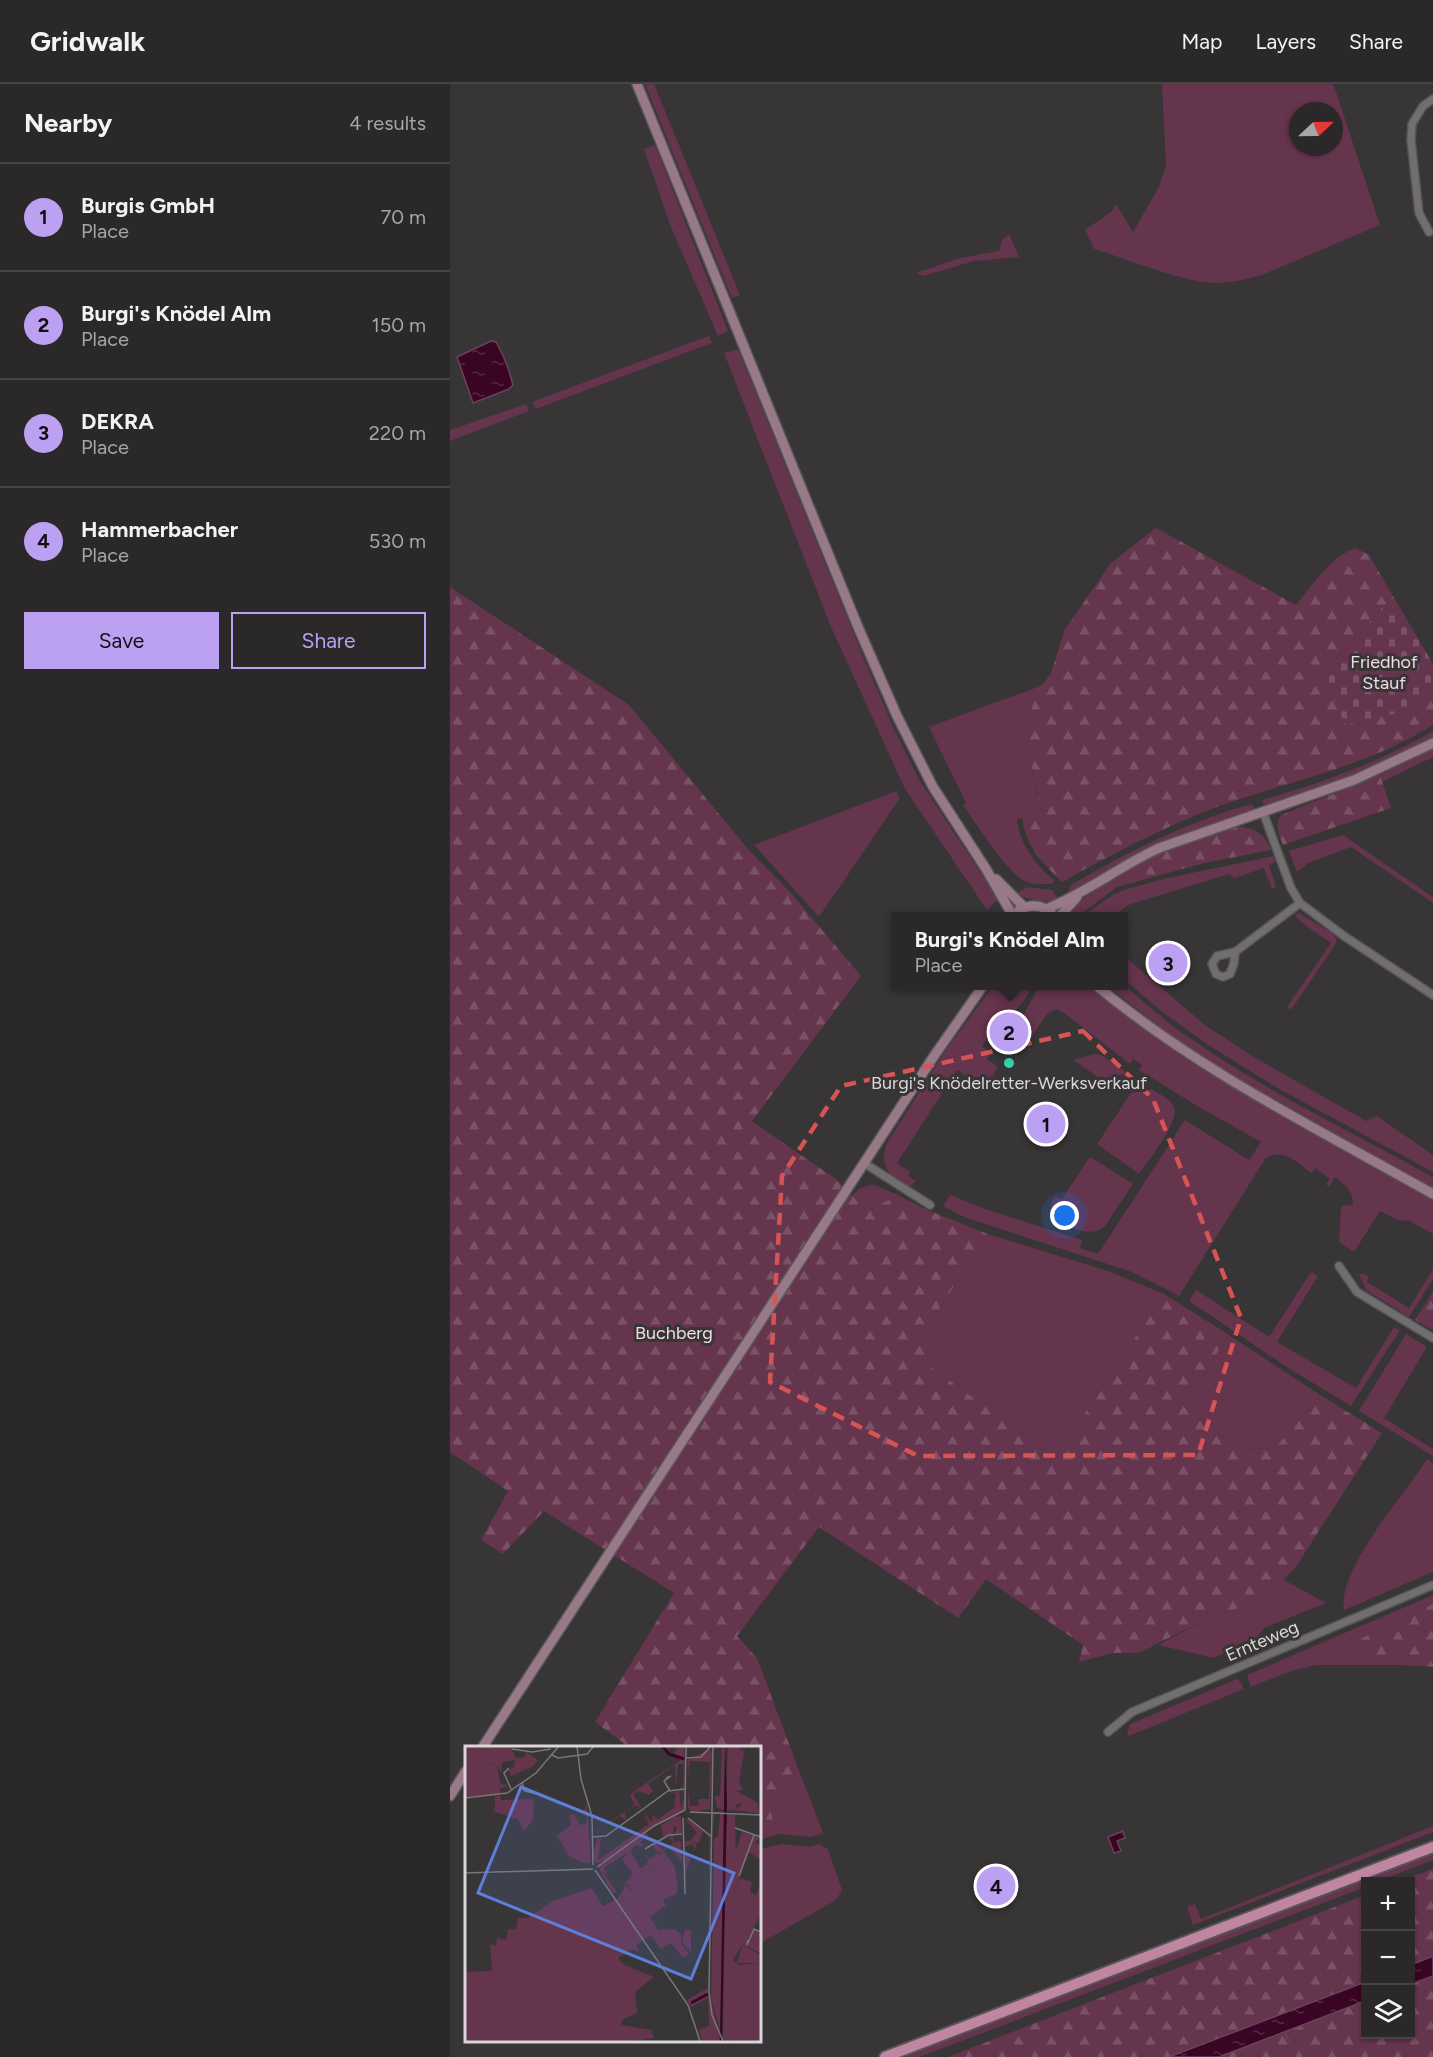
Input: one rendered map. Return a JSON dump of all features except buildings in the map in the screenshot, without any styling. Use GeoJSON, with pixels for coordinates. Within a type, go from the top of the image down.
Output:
{"type":"FeatureCollection","features":[{"type":"Feature","properties":{"kind":"main road"},"geometry":{"type":"LineString","coordinates":[[637,84],[893,708],[933,787],[1011,912]]}},
{"type":"Feature","properties":{"kind":"main road"},"geometry":{"type":"LineString","coordinates":[[1046,909],[1081,893],[1132,861],[1159,848],[1354,780],[1433,743]]}},
{"type":"Feature","properties":{"kind":"main road"},"geometry":{"type":"LineString","coordinates":[[986,869],[1024,907]]}},
{"type":"Feature","properties":{"kind":"main road"},"geometry":{"type":"LineString","coordinates":[[1064,912],[1081,893]]}},
{"type":"Feature","properties":{"kind":"main road"},"geometry":{"type":"LineString","coordinates":[[1018,912],[1024,907],[1035,905],[1049,912]]}},
{"type":"Feature","properties":{"kind":"main road"},"geometry":{"type":"LineString","coordinates":[[483,1746],[934,1056],[980,990]]}},
{"type":"Feature","properties":{"kind":"main road"},"geometry":{"type":"LineString","coordinates":[[1102,990],[1158,1033],[1213,1070],[1433,1194]]}},
{"type":"Feature","properties":{"kind":"main road"},"geometry":{"type":"LineString","coordinates":[[450,1796],[465,1773]]}},
{"type":"Feature","properties":{"kind":"main road"},"geometry":{"type":"LineString","coordinates":[[885,2057],[1433,1847]]}},
{"type":"Feature","properties":{"kind":"street"},"geometry":{"type":"LineString","coordinates":[[1429,232],[1419,213],[1411,140],[1412,124],[1423,106],[1433,99]]}},
{"type":"Feature","properties":{"kind":"street"},"geometry":{"type":"LineString","coordinates":[[1263,812],[1291,888],[1300,903],[1344,936],[1433,995]]}},
{"type":"Feature","properties":{"kind":"street"},"geometry":{"type":"LineString","coordinates":[[1235,952],[1300,903]]}},
{"type":"Feature","properties":{"kind":"street"},"geometry":{"type":"LineString","coordinates":[[864,1163],[930,1205]]}},
{"type":"Feature","properties":{"kind":"street"},"geometry":{"type":"LineString","coordinates":[[1339,1266],[1356,1292],[1433,1338]]}},
{"type":"Feature","properties":{"kind":"street","name":"Ernteweg"},"geometry":{"type":"LineString","coordinates":[[1108,1731],[1132,1712],[1433,1585]]}},
{"type":"Feature","properties":{"kind":"highlighted area"},"geometry":{"type":"Polygon","coordinates":[[[1083,1031],[1153,1099],[1241,1318],[1198,1455],[918,1456],[770,1382],[782,1176],[841,1086],[1083,1031]]]}},
{"type":"Feature","properties":{"kind":"green space"},"geometry":{"type":"Polygon","coordinates":[[[645,84],[654,84],[740,295],[732,298],[645,84]]]}},
{"type":"Feature","properties":{"kind":"green space"},"geometry":{"type":"Polygon","coordinates":[[[1162,84],[1332,84],[1339,102],[1289,102],[1289,156],[1343,156],[1343,113],[1380,225],[1262,275],[1224,283],[1182,278],[1094,249],[1085,230],[1112,211],[1116,204],[1133,232],[1159,187],[1166,165],[1162,84]]]}},
{"type":"Feature","properties":{"kind":"green space"},"geometry":{"type":"Polygon","coordinates":[[[655,145],[728,331],[718,336],[671,227],[644,149],[655,145]]]}},
{"type":"Feature","properties":{"kind":"green space"},"geometry":{"type":"Polygon","coordinates":[[[1009,234],[1019,257],[974,261],[923,276],[916,273],[960,258],[999,251],[1002,240],[1009,234]]]}},
{"type":"Feature","properties":{"kind":"green space"},"geometry":{"type":"Polygon","coordinates":[[[709,336],[712,343],[536,409],[532,402],[709,336]]]}},
{"type":"Feature","properties":{"kind":"green space"},"geometry":{"type":"Polygon","coordinates":[[[738,349],[894,729],[920,781],[998,899],[987,910],[905,789],[831,627],[724,353],[738,349]]]}},
{"type":"Feature","properties":{"kind":"green space"},"geometry":{"type":"Polygon","coordinates":[[[526,404],[529,411],[450,441],[450,430],[526,404]]]}},
{"type":"Feature","properties":{"kind":"green space"},"geometry":{"type":"Polygon","coordinates":[[[1156,528],[1296,605],[1322,572],[1346,552],[1355,548],[1369,555],[1393,596],[1321,676],[1406,711],[1433,695],[1433,725],[1407,740],[1354,763],[1245,797],[1177,823],[1062,882],[1041,860],[1031,845],[1022,817],[1042,813],[1027,744],[1035,688],[1044,683],[1051,673],[1065,629],[1111,563],[1156,528]]]}},
{"type":"Feature","properties":{"kind":"green space","name":"Buchberg"},"geometry":{"type":"Polygon","coordinates":[[[450,587],[629,705],[748,849],[790,892],[861,976],[752,1121],[837,1180],[867,1211],[898,1195],[925,1209],[988,1234],[932,1320],[927,1364],[1055,1458],[1164,1294],[1229,1335],[1183,1405],[1237,1448],[1274,1449],[1320,1395],[1382,1433],[1295,1568],[1274,1590],[1255,1603],[1209,1618],[1138,1653],[1112,1653],[1079,1662],[1083,1645],[986,1579],[958,1618],[819,1527],[737,1636],[757,1658],[798,1768],[779,1790],[771,1813],[778,1834],[760,1840],[760,1746],[627,1746],[595,1722],[674,1593],[544,1511],[503,1554],[481,1540],[508,1491],[450,1452],[450,587]]]}},
{"type":"Feature","properties":{"kind":"green space","name":"Friedhof Stauf"},"geometry":{"type":"Polygon","coordinates":[[[1393,596],[1433,664],[1433,695],[1406,711],[1346,725],[1321,676],[1393,596]]]}},
{"type":"Feature","properties":{"kind":"green space"},"geometry":{"type":"Polygon","coordinates":[[[1035,688],[1027,744],[1042,814],[1017,819],[1025,846],[1041,868],[1055,881],[1051,884],[1033,884],[1020,878],[993,848],[963,805],[966,803],[929,727],[1035,688]]]}},
{"type":"Feature","properties":{"kind":"green space"},"geometry":{"type":"Polygon","coordinates":[[[1433,731],[1431,740],[1368,770],[1267,806],[1262,800],[1350,771],[1433,731]]]}},
{"type":"Feature","properties":{"kind":"green space"},"geometry":{"type":"Polygon","coordinates":[[[1433,748],[1433,757],[1382,782],[1380,775],[1433,748]]]}},
{"type":"Feature","properties":{"kind":"green space"},"geometry":{"type":"Polygon","coordinates":[[[1380,775],[1391,808],[1283,845],[1278,826],[1281,815],[1380,775]]]}},
{"type":"Feature","properties":{"kind":"green space"},"geometry":{"type":"Polygon","coordinates":[[[896,791],[900,798],[819,917],[754,845],[896,791]]]}},
{"type":"Feature","properties":{"kind":"green space"},"geometry":{"type":"Polygon","coordinates":[[[1251,804],[1255,807],[1252,810],[1164,841],[1068,891],[1071,885],[1159,838],[1204,819],[1251,804]]]}},
{"type":"Feature","properties":{"kind":"green space"},"geometry":{"type":"Polygon","coordinates":[[[1242,827],[1260,834],[1271,850],[1204,863],[1117,887],[1112,878],[1158,853],[1192,839],[1242,827]]]}},
{"type":"Feature","properties":{"kind":"green space"},"geometry":{"type":"Polygon","coordinates":[[[1343,835],[1433,897],[1433,903],[1351,847],[1308,863],[1297,872],[1289,851],[1343,835]]]}},
{"type":"Feature","properties":{"kind":"green space"},"geometry":{"type":"Polygon","coordinates":[[[1273,856],[1276,862],[1269,865],[1276,887],[1272,889],[1264,868],[1234,878],[1229,874],[1128,905],[1120,912],[1089,912],[1114,894],[1163,879],[1273,856]]]}},
{"type":"Feature","properties":{"kind":"green space"},"geometry":{"type":"Polygon","coordinates":[[[1112,878],[1117,887],[1083,912],[1072,912],[1073,906],[1112,878]]]}},
{"type":"Feature","properties":{"kind":"green space"},"geometry":{"type":"Polygon","coordinates":[[[1026,887],[1052,890],[1059,900],[1038,901],[1017,894],[1026,887]]]}},
{"type":"Feature","properties":{"kind":"green space"},"geometry":{"type":"Polygon","coordinates":[[[1299,913],[1332,933],[1337,940],[1291,1010],[1287,1007],[1331,943],[1294,915],[1299,913]]]}},
{"type":"Feature","properties":{"kind":"green space"},"geometry":{"type":"Polygon","coordinates":[[[1128,959],[1205,1025],[1254,1057],[1366,1121],[1377,1116],[1433,1155],[1433,1172],[1281,1090],[1208,1045],[1161,1011],[1128,982],[1128,959]]]}},
{"type":"Feature","properties":{"kind":"green space"},"geometry":{"type":"Polygon","coordinates":[[[1128,988],[1179,1030],[1246,1075],[1433,1177],[1433,1188],[1221,1069],[1164,1030],[1112,990],[1128,988]]]}},
{"type":"Feature","properties":{"kind":"green space"},"geometry":{"type":"Polygon","coordinates":[[[990,990],[1030,990],[1021,1004],[998,1029],[995,1026],[982,1046],[990,1053],[987,1059],[998,1067],[985,1088],[957,1070],[897,1163],[910,1172],[908,1176],[916,1181],[909,1188],[891,1175],[885,1164],[887,1143],[944,1053],[990,990]]]}},
{"type":"Feature","properties":{"kind":"green space"},"geometry":{"type":"Polygon","coordinates":[[[1037,990],[1094,990],[1142,1028],[1198,1066],[1433,1199],[1433,1234],[1410,1221],[1397,1220],[1380,1211],[1354,1252],[1339,1242],[1341,1206],[1353,1205],[1352,1196],[1346,1186],[1335,1177],[1329,1187],[1326,1184],[1330,1179],[1315,1168],[1311,1173],[1289,1157],[1278,1154],[1265,1159],[1179,1296],[1132,1272],[964,1217],[943,1206],[950,1195],[988,1210],[1082,1240],[1080,1248],[1098,1254],[1185,1120],[1249,1160],[1261,1142],[1139,1070],[1142,1065],[1133,1059],[1130,1064],[1057,1009],[1047,1014],[1022,1051],[1017,1048],[1011,1057],[1009,1055],[1018,1041],[1014,1038],[1022,1027],[1020,1025],[1037,990]]]}},
{"type":"Feature","properties":{"kind":"green space"},"geometry":{"type":"Polygon","coordinates":[[[1094,1054],[1101,1055],[1125,1074],[1101,1079],[1073,1060],[1094,1054]]]}},
{"type":"Feature","properties":{"kind":"green space"},"geometry":{"type":"Polygon","coordinates":[[[1152,1089],[1170,1102],[1175,1114],[1162,1141],[1139,1174],[1097,1144],[1131,1093],[1152,1089]]]}},
{"type":"Feature","properties":{"kind":"green space"},"geometry":{"type":"Polygon","coordinates":[[[1090,1157],[1133,1184],[1105,1226],[1093,1232],[1087,1232],[1056,1221],[1050,1209],[1055,1197],[1062,1199],[1090,1157]]]}},
{"type":"Feature","properties":{"kind":"green space"},"geometry":{"type":"Polygon","coordinates":[[[872,1184],[898,1195],[867,1211],[852,1196],[859,1189],[872,1184]]]}},
{"type":"Feature","properties":{"kind":"green space"},"geometry":{"type":"Polygon","coordinates":[[[988,1234],[1108,1271],[1164,1294],[1055,1458],[927,1364],[932,1320],[988,1234]]]}},
{"type":"Feature","properties":{"kind":"green space"},"geometry":{"type":"Polygon","coordinates":[[[1433,1269],[1433,1279],[1409,1317],[1366,1290],[1359,1274],[1365,1274],[1369,1277],[1367,1282],[1409,1308],[1433,1269]]]}},
{"type":"Feature","properties":{"kind":"green space"},"geometry":{"type":"Polygon","coordinates":[[[1311,1272],[1318,1276],[1277,1342],[1356,1388],[1394,1327],[1400,1330],[1351,1406],[1290,1369],[1189,1301],[1196,1290],[1269,1337],[1311,1272]]]}},
{"type":"Feature","properties":{"kind":"green space"},"geometry":{"type":"Polygon","coordinates":[[[1433,1292],[1433,1330],[1415,1320],[1433,1292]]]}},
{"type":"Feature","properties":{"kind":"green space"},"geometry":{"type":"Polygon","coordinates":[[[1406,1334],[1427,1347],[1384,1418],[1433,1449],[1433,1456],[1359,1411],[1406,1334]]]}},
{"type":"Feature","properties":{"kind":"green space"},"geometry":{"type":"Polygon","coordinates":[[[1229,1335],[1320,1395],[1274,1449],[1237,1448],[1183,1405],[1229,1335]]]}},
{"type":"Feature","properties":{"kind":"green space"},"geometry":{"type":"Polygon","coordinates":[[[1427,1459],[1433,1463],[1433,1572],[1344,1610],[1345,1593],[1351,1573],[1375,1532],[1427,1459]]]}},
{"type":"Feature","properties":{"kind":"green space"},"geometry":{"type":"Polygon","coordinates":[[[1284,1580],[1326,1603],[1264,1628],[1251,1646],[1214,1658],[1158,1645],[1209,1618],[1255,1603],[1284,1580]]]}},
{"type":"Feature","properties":{"kind":"green space"},"geometry":{"type":"Polygon","coordinates":[[[1433,1595],[1433,1604],[1360,1639],[1404,1655],[1404,1665],[1316,1665],[1291,1671],[1251,1687],[1247,1675],[1433,1595]]]}},
{"type":"Feature","properties":{"kind":"green space"},"geometry":{"type":"Polygon","coordinates":[[[1433,1604],[1433,1667],[1404,1665],[1403,1655],[1368,1656],[1360,1639],[1433,1604]]]}},
{"type":"Feature","properties":{"kind":"green space"},"geometry":{"type":"Polygon","coordinates":[[[1237,1679],[1244,1689],[1129,1736],[1127,1734],[1130,1724],[1237,1679]]]}},
{"type":"Feature","properties":{"kind":"green space"},"geometry":{"type":"Polygon","coordinates":[[[798,1768],[823,1833],[811,1837],[778,1834],[771,1813],[779,1790],[798,1768]]]}},
{"type":"Feature","properties":{"kind":"green space"},"geometry":{"type":"Polygon","coordinates":[[[1433,1826],[1433,1832],[1193,1925],[1187,1907],[1195,1904],[1201,1919],[1433,1826]]]}},
{"type":"Feature","properties":{"kind":"green space"},"geometry":{"type":"Polygon","coordinates":[[[783,1844],[810,1847],[819,1844],[828,1849],[842,1890],[836,1900],[760,1943],[760,1850],[783,1844]]]}},
{"type":"Feature","properties":{"kind":"green space"},"geometry":{"type":"Polygon","coordinates":[[[1433,1851],[1433,1860],[1389,1877],[1366,1877],[1433,1851]]]}},
{"type":"Feature","properties":{"kind":"green space"},"geometry":{"type":"Polygon","coordinates":[[[1433,1869],[1433,1956],[1415,1963],[1415,1877],[1411,1877],[1433,1869]]]}},
{"type":"Feature","properties":{"kind":"green space"},"geometry":{"type":"Polygon","coordinates":[[[1361,1879],[1361,1889],[920,2057],[901,2057],[1361,1879]]]}},
{"type":"Feature","properties":{"kind":"green space"},"geometry":{"type":"Polygon","coordinates":[[[1361,1897],[1361,1984],[1169,2057],[948,2057],[1361,1897]]]}},
{"type":"Feature","properties":{"kind":"green space"},"geometry":{"type":"Polygon","coordinates":[[[1433,1976],[1433,2057],[1219,2057],[1361,2003],[1361,2039],[1415,2039],[1415,1983],[1433,1976]]]}},
{"type":"Feature","properties":{"kind":"water"},"geometry":{"type":"Polygon","coordinates":[[[491,341],[496,342],[501,352],[513,385],[509,389],[473,403],[457,357],[491,341]]]}},
{"type":"Feature","properties":{"kind":"water"},"geometry":{"type":"Polygon","coordinates":[[[1123,1831],[1125,1838],[1117,1841],[1121,1851],[1114,1853],[1108,1837],[1123,1831]]]}},
{"type":"Feature","properties":{"kind":"water"},"geometry":{"type":"Polygon","coordinates":[[[1433,1956],[1433,1976],[1415,1983],[1415,1963],[1433,1956]]]}},
{"type":"Feature","properties":{"kind":"water"},"geometry":{"type":"Polygon","coordinates":[[[1361,1984],[1361,2003],[1219,2057],[1169,2057],[1361,1984]]]}},
{"type":"Feature","properties":{"kind":"waterway"},"geometry":{"type":"LineString","coordinates":[[1285,2032],[1289,2041]]}},
{"type":"Feature","properties":{"kind":"place","name":"DEKRA"},"geometry":{"type":"Point","coordinates":[1168,963]}},
{"type":"Feature","properties":{"kind":"place","name":"Burgi's Knödel Alm"},"geometry":{"type":"Point","coordinates":[1009,1032]}},
{"type":"Feature","properties":{"kind":"place","name":"Burgi's Knödelretter-Werksverkauf"},"geometry":{"type":"Point","coordinates":[1009,1063]}},
{"type":"Feature","properties":{"kind":"place","name":"Burgis GmbH"},"geometry":{"type":"Point","coordinates":[1046,1124]}},
{"type":"Feature","properties":{"kind":"place","name":"Hammerbacher"},"geometry":{"type":"Point","coordinates":[996,1886]}}]}
